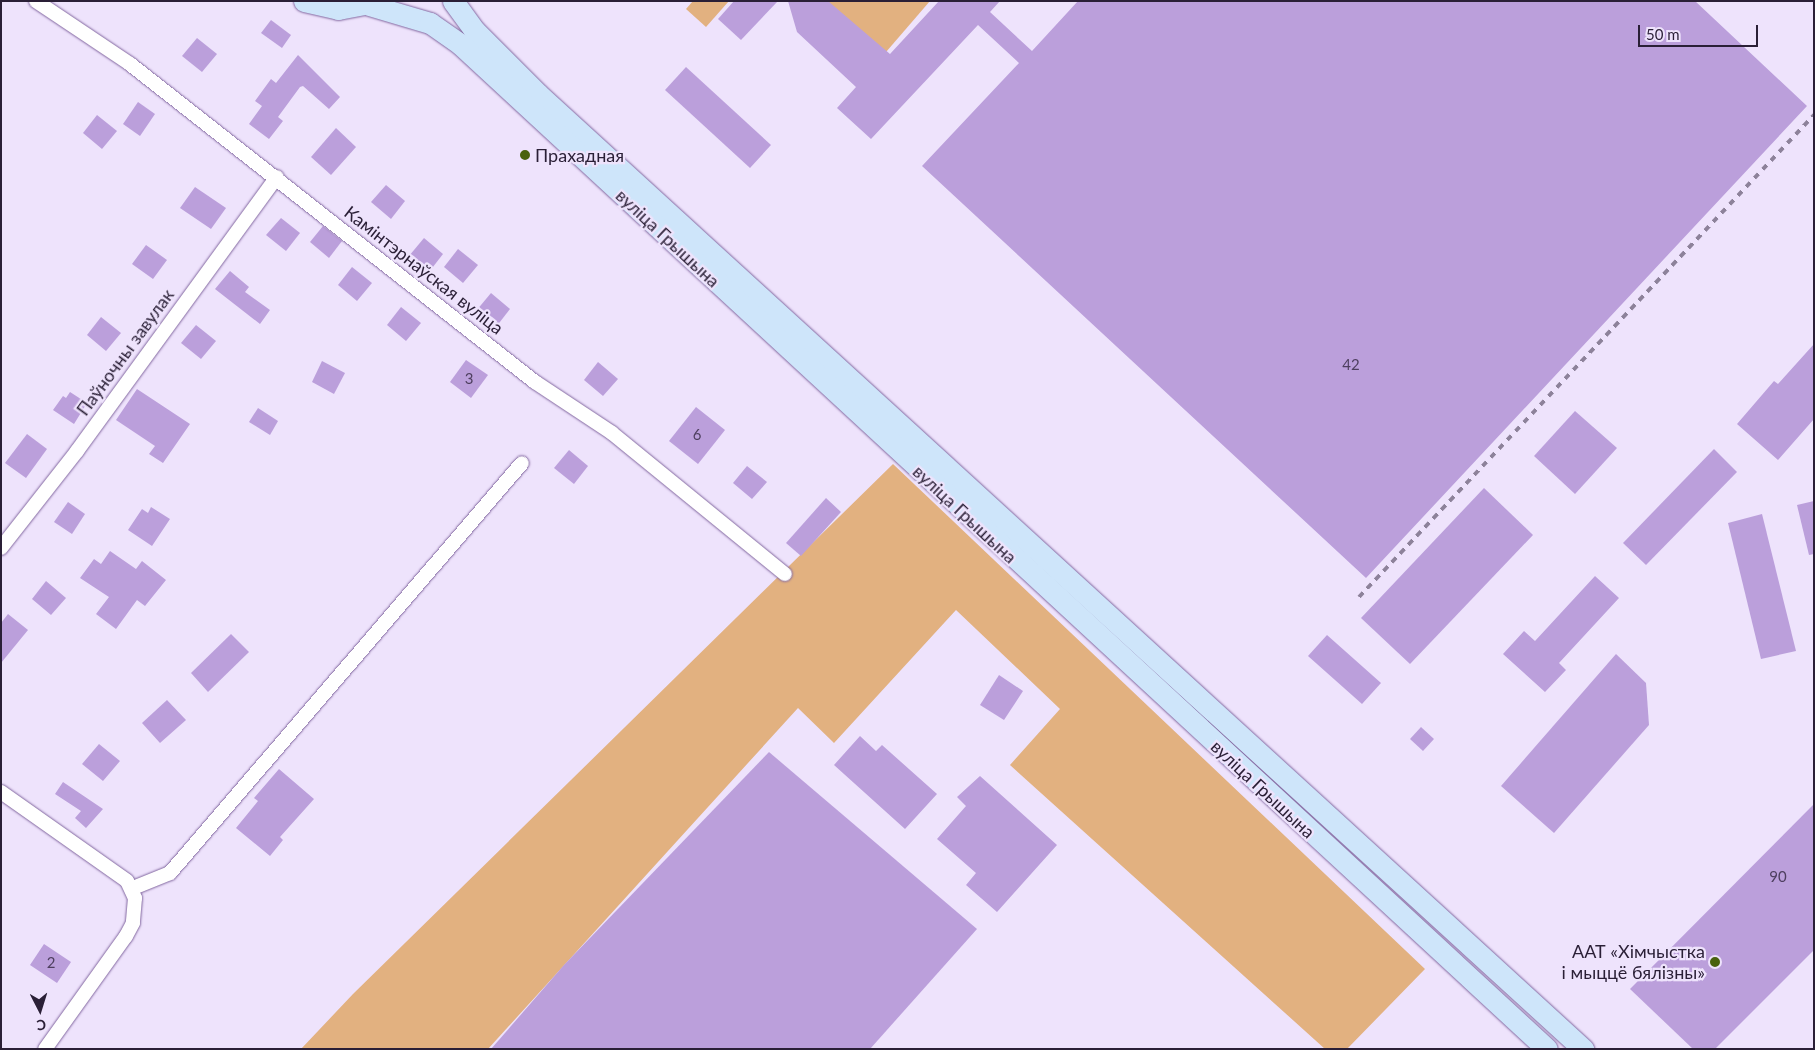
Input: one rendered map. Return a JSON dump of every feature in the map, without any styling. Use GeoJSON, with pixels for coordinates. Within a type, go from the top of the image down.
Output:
{"type":"FeatureCollection","features":[{"type":"Feature","properties":{"kind":"main road"},"geometry":{"type":"LineString","coordinates":[[304,1],[338,9],[374,3]]}},
{"type":"Feature","properties":{"kind":"main road","name":"вуліца Грышына"},"geometry":{"type":"LineString","coordinates":[[453,1],[475,31],[538,94],[1583,1049]]}},
{"type":"Feature","properties":{"kind":"main road","name":"вуліца Грышына"},"geometry":{"type":"LineString","coordinates":[[374,3],[430,23],[460,44],[1547,1049]]}},
{"type":"Feature","properties":{"kind":"street","name":"Камінтэрнаўская вуліца"},"geometry":{"type":"LineString","coordinates":[[36,1],[130,64],[277,177],[535,382],[612,433],[785,574]]}},
{"type":"Feature","properties":{"kind":"street","name":"Паўночны завулак"},"geometry":{"type":"LineString","coordinates":[[1,548],[77,451],[277,177]]}},
{"type":"Feature","properties":{"kind":"street"},"geometry":{"type":"LineString","coordinates":[[133,888],[170,873],[522,464]]}},
{"type":"Feature","properties":{"kind":"street"},"geometry":{"type":"LineString","coordinates":[[1,792],[127,881],[133,888],[136,910],[130,930],[45,1049]]}},
{"type":"Feature","properties":{"kind":"shaded area"},"geometry":{"type":"Polygon","coordinates":[[[693,1],[729,1],[706,27],[686,9],[693,1]]]}},
{"type":"Feature","properties":{"kind":"shaded area"},"geometry":{"type":"Polygon","coordinates":[[[814,1],[930,1],[880,59],[814,1]]]}},
{"type":"Feature","properties":{"kind":"shaded area"},"geometry":{"type":"Polygon","coordinates":[[[893,464],[1425,969],[1347,1049],[1325,1049],[1010,765],[1060,709],[956,610],[834,743],[798,708],[488,1049],[301,1049],[353,994],[893,464]]]}},
{"type":"Feature","properties":{"kind":"building"},"geometry":{"type":"Polygon","coordinates":[[[734,1],[778,1],[741,40],[718,19],[734,1]]]}},
{"type":"Feature","properties":{"kind":"building"},"geometry":{"type":"Polygon","coordinates":[[[788,1],[828,1],[890,54],[939,1],[1000,1],[990,12],[1032,51],[1078,1],[1695,1],[1807,106],[1366,578],[922,166],[1019,63],[978,25],[871,139],[837,108],[856,87],[797,32],[788,1]]]}},
{"type":"Feature","properties":{"kind":"building"},"geometry":{"type":"Polygon","coordinates":[[[271,20],[291,35],[282,48],[261,33],[271,20]]]}},
{"type":"Feature","properties":{"kind":"building"},"geometry":{"type":"Polygon","coordinates":[[[197,38],[217,54],[202,72],[182,56],[197,38]]]}},
{"type":"Feature","properties":{"kind":"building"},"geometry":{"type":"Polygon","coordinates":[[[298,55],[340,97],[329,109],[303,86],[300,87],[278,117],[283,121],[269,139],[249,124],[262,106],[255,101],[271,79],[276,83],[298,55]]]}},
{"type":"Feature","properties":{"kind":"building"},"geometry":{"type":"Polygon","coordinates":[[[686,67],[771,145],[750,168],[665,90],[686,67]]]}},
{"type":"Feature","properties":{"kind":"building"},"geometry":{"type":"Polygon","coordinates":[[[138,102],[155,114],[140,136],[123,124],[138,102]]]}},
{"type":"Feature","properties":{"kind":"building"},"geometry":{"type":"Polygon","coordinates":[[[97,115],[117,131],[102,149],[83,133],[97,115]]]}},
{"type":"Feature","properties":{"kind":"building"},"geometry":{"type":"Polygon","coordinates":[[[336,128],[356,147],[331,175],[311,157],[336,128]]]}},
{"type":"Feature","properties":{"kind":"building"},"geometry":{"type":"Polygon","coordinates":[[[386,185],[405,201],[391,219],[371,202],[386,185]]]}},
{"type":"Feature","properties":{"kind":"building"},"geometry":{"type":"Polygon","coordinates":[[[195,187],[226,208],[211,229],[180,208],[195,187]]]}},
{"type":"Feature","properties":{"kind":"building"},"geometry":{"type":"Polygon","coordinates":[[[281,218],[300,233],[286,251],[266,235],[281,218]]]}},
{"type":"Feature","properties":{"kind":"building"},"geometry":{"type":"Polygon","coordinates":[[[323,226],[342,241],[329,258],[310,242],[323,226]]]}},
{"type":"Feature","properties":{"kind":"building"},"geometry":{"type":"Polygon","coordinates":[[[424,238],[443,254],[429,272],[409,256],[424,238]]]}},
{"type":"Feature","properties":{"kind":"building"},"geometry":{"type":"Polygon","coordinates":[[[146,245],[167,260],[153,279],[132,264],[146,245]]]}},
{"type":"Feature","properties":{"kind":"building"},"geometry":{"type":"Polygon","coordinates":[[[458,249],[478,265],[463,283],[444,267],[458,249]]]}},
{"type":"Feature","properties":{"kind":"building"},"geometry":{"type":"Polygon","coordinates":[[[352,267],[372,283],[357,301],[338,285],[352,267]]]}},
{"type":"Feature","properties":{"kind":"building"},"geometry":{"type":"Polygon","coordinates":[[[230,271],[249,287],[245,292],[270,310],[260,324],[215,289],[230,271]]]}},
{"type":"Feature","properties":{"kind":"building"},"geometry":{"type":"Polygon","coordinates":[[[491,293],[510,309],[496,327],[476,311],[491,293]]]}},
{"type":"Feature","properties":{"kind":"building"},"geometry":{"type":"Polygon","coordinates":[[[401,307],[421,323],[406,341],[387,325],[401,307]]]}},
{"type":"Feature","properties":{"kind":"building"},"geometry":{"type":"Polygon","coordinates":[[[101,317],[121,333],[106,351],[87,335],[101,317]]]}},
{"type":"Feature","properties":{"kind":"building"},"geometry":{"type":"Polygon","coordinates":[[[196,325],[216,341],[201,359],[181,343],[196,325]]]}},
{"type":"Feature","properties":{"kind":"building"},"geometry":{"type":"Polygon","coordinates":[[[1814,344],[1814,419],[1778,460],[1737,424],[1774,381],[1778,384],[1814,344]]]}},
{"type":"Feature","properties":{"kind":"building"},"geometry":{"type":"Polygon","coordinates":[[[466,360],[488,375],[471,398],[450,382],[466,360]]]}},
{"type":"Feature","properties":{"kind":"building"},"geometry":{"type":"Polygon","coordinates":[[[322,361],[345,373],[334,394],[312,382],[322,361]]]}},
{"type":"Feature","properties":{"kind":"building"},"geometry":{"type":"Polygon","coordinates":[[[598,362],[618,379],[603,396],[584,380],[598,362]]]}},
{"type":"Feature","properties":{"kind":"building"},"geometry":{"type":"Polygon","coordinates":[[[137,389],[190,424],[163,463],[149,454],[155,446],[116,420],[137,389]]]}},
{"type":"Feature","properties":{"kind":"building"},"geometry":{"type":"Polygon","coordinates":[[[70,392],[87,403],[74,424],[53,410],[63,396],[66,398],[70,392]]]}},
{"type":"Feature","properties":{"kind":"building"},"geometry":{"type":"Polygon","coordinates":[[[696,407],[725,430],[698,464],[669,441],[696,407]]]}},
{"type":"Feature","properties":{"kind":"building"},"geometry":{"type":"Polygon","coordinates":[[[258,408],[278,421],[270,435],[249,422],[258,408]]]}},
{"type":"Feature","properties":{"kind":"building"},"geometry":{"type":"Polygon","coordinates":[[[1575,411],[1617,448],[1575,494],[1534,456],[1575,411]]]}},
{"type":"Feature","properties":{"kind":"building"},"geometry":{"type":"Polygon","coordinates":[[[27,434],[47,449],[26,478],[5,463],[27,434]]]}},
{"type":"Feature","properties":{"kind":"building"},"geometry":{"type":"Polygon","coordinates":[[[1714,449],[1737,472],[1646,565],[1623,543],[1714,449]]]}},
{"type":"Feature","properties":{"kind":"building"},"geometry":{"type":"Polygon","coordinates":[[[569,450],[588,466],[574,484],[554,468],[569,450]]]}},
{"type":"Feature","properties":{"kind":"building"},"geometry":{"type":"Polygon","coordinates":[[[747,466],[767,482],[752,499],[733,483],[747,466]]]}},
{"type":"Feature","properties":{"kind":"building"},"geometry":{"type":"Polygon","coordinates":[[[1484,488],[1533,535],[1410,664],[1361,618],[1484,488]]]}},
{"type":"Feature","properties":{"kind":"building"},"geometry":{"type":"Polygon","coordinates":[[[826,498],[841,512],[801,556],[786,543],[826,498]]]}},
{"type":"Feature","properties":{"kind":"building"},"geometry":{"type":"Polygon","coordinates":[[[1814,501],[1814,554],[1809,555],[1797,505],[1814,501]]]}},
{"type":"Feature","properties":{"kind":"building"},"geometry":{"type":"Polygon","coordinates":[[[68,502],[85,514],[72,534],[54,522],[68,502]]]}},
{"type":"Feature","properties":{"kind":"building"},"geometry":{"type":"Polygon","coordinates":[[[151,507],[170,519],[152,546],[128,530],[142,509],[148,513],[151,507]]]}},
{"type":"Feature","properties":{"kind":"building"},"geometry":{"type":"Polygon","coordinates":[[[1762,514],[1796,651],[1761,659],[1728,523],[1762,514]]]}},
{"type":"Feature","properties":{"kind":"building"},"geometry":{"type":"Polygon","coordinates":[[[110,551],[136,569],[142,561],[166,580],[145,606],[137,600],[116,629],[96,614],[109,597],[80,578],[94,559],[101,564],[110,551]]]}},
{"type":"Feature","properties":{"kind":"building"},"geometry":{"type":"Polygon","coordinates":[[[1595,576],[1619,598],[1559,663],[1566,670],[1545,692],[1503,654],[1524,631],[1535,641],[1595,576]]]}},
{"type":"Feature","properties":{"kind":"building"},"geometry":{"type":"Polygon","coordinates":[[[46,581],[66,598],[51,615],[32,599],[46,581]]]}},
{"type":"Feature","properties":{"kind":"building"},"geometry":{"type":"Polygon","coordinates":[[[8,614],[28,630],[1,663],[1,623],[8,614]]]}},
{"type":"Feature","properties":{"kind":"building"},"geometry":{"type":"Polygon","coordinates":[[[231,634],[249,652],[208,692],[191,673],[231,634]]]}},
{"type":"Feature","properties":{"kind":"building"},"geometry":{"type":"Polygon","coordinates":[[[1327,635],[1381,683],[1362,704],[1308,656],[1327,635]]]}},
{"type":"Feature","properties":{"kind":"building"},"geometry":{"type":"Polygon","coordinates":[[[1616,654],[1646,683],[1649,725],[1554,833],[1501,786],[1616,654]]]}},
{"type":"Feature","properties":{"kind":"building"},"geometry":{"type":"Polygon","coordinates":[[[999,675],[1023,691],[1004,720],[980,705],[999,675]]]}},
{"type":"Feature","properties":{"kind":"building"},"geometry":{"type":"Polygon","coordinates":[[[167,700],[186,720],[160,743],[142,723],[167,700]]]}},
{"type":"Feature","properties":{"kind":"building"},"geometry":{"type":"Polygon","coordinates":[[[1421,727],[1434,739],[1423,751],[1410,739],[1421,727]]]}},
{"type":"Feature","properties":{"kind":"building"},"geometry":{"type":"Polygon","coordinates":[[[860,736],[876,751],[882,745],[937,794],[905,829],[834,765],[860,736]]]}},
{"type":"Feature","properties":{"kind":"building"},"geometry":{"type":"Polygon","coordinates":[[[99,744],[120,761],[103,781],[82,764],[99,744]]]}},
{"type":"Feature","properties":{"kind":"building"},"geometry":{"type":"Polygon","coordinates":[[[769,752],[977,929],[870,1049],[491,1049],[564,965],[769,752]]]}},
{"type":"Feature","properties":{"kind":"building"},"geometry":{"type":"Polygon","coordinates":[[[279,769],[314,799],[280,837],[283,840],[270,856],[236,828],[258,801],[254,798],[279,769]]]}},
{"type":"Feature","properties":{"kind":"building"},"geometry":{"type":"Polygon","coordinates":[[[980,776],[1057,845],[997,912],[966,885],[976,873],[937,839],[966,806],[957,797],[980,776]]]}},
{"type":"Feature","properties":{"kind":"building"},"geometry":{"type":"Polygon","coordinates":[[[63,782],[103,809],[86,828],[75,818],[81,811],[55,794],[63,782]]]}},
{"type":"Feature","properties":{"kind":"building"},"geometry":{"type":"Polygon","coordinates":[[[1814,804],[1814,950],[1715,1049],[1693,1049],[1630,989],[1814,804]]]}},
{"type":"Feature","properties":{"kind":"building"},"geometry":{"type":"Polygon","coordinates":[[[44,944],[71,962],[57,983],[30,965],[44,944]]]}},
{"type":"Feature","properties":{"kind":"railway"},"geometry":{"type":"LineString","coordinates":[[1359,597],[1814,115]]}},
{"type":"Feature","properties":{"kind":"place","name":"Прахадная"},"geometry":{"type":"Point","coordinates":[525,155]}},
{"type":"Feature","properties":{"kind":"place","name":"ААТ «Хімчыстка і мыццё бялізны»"},"geometry":{"type":"Point","coordinates":[1715,962]}}]}
